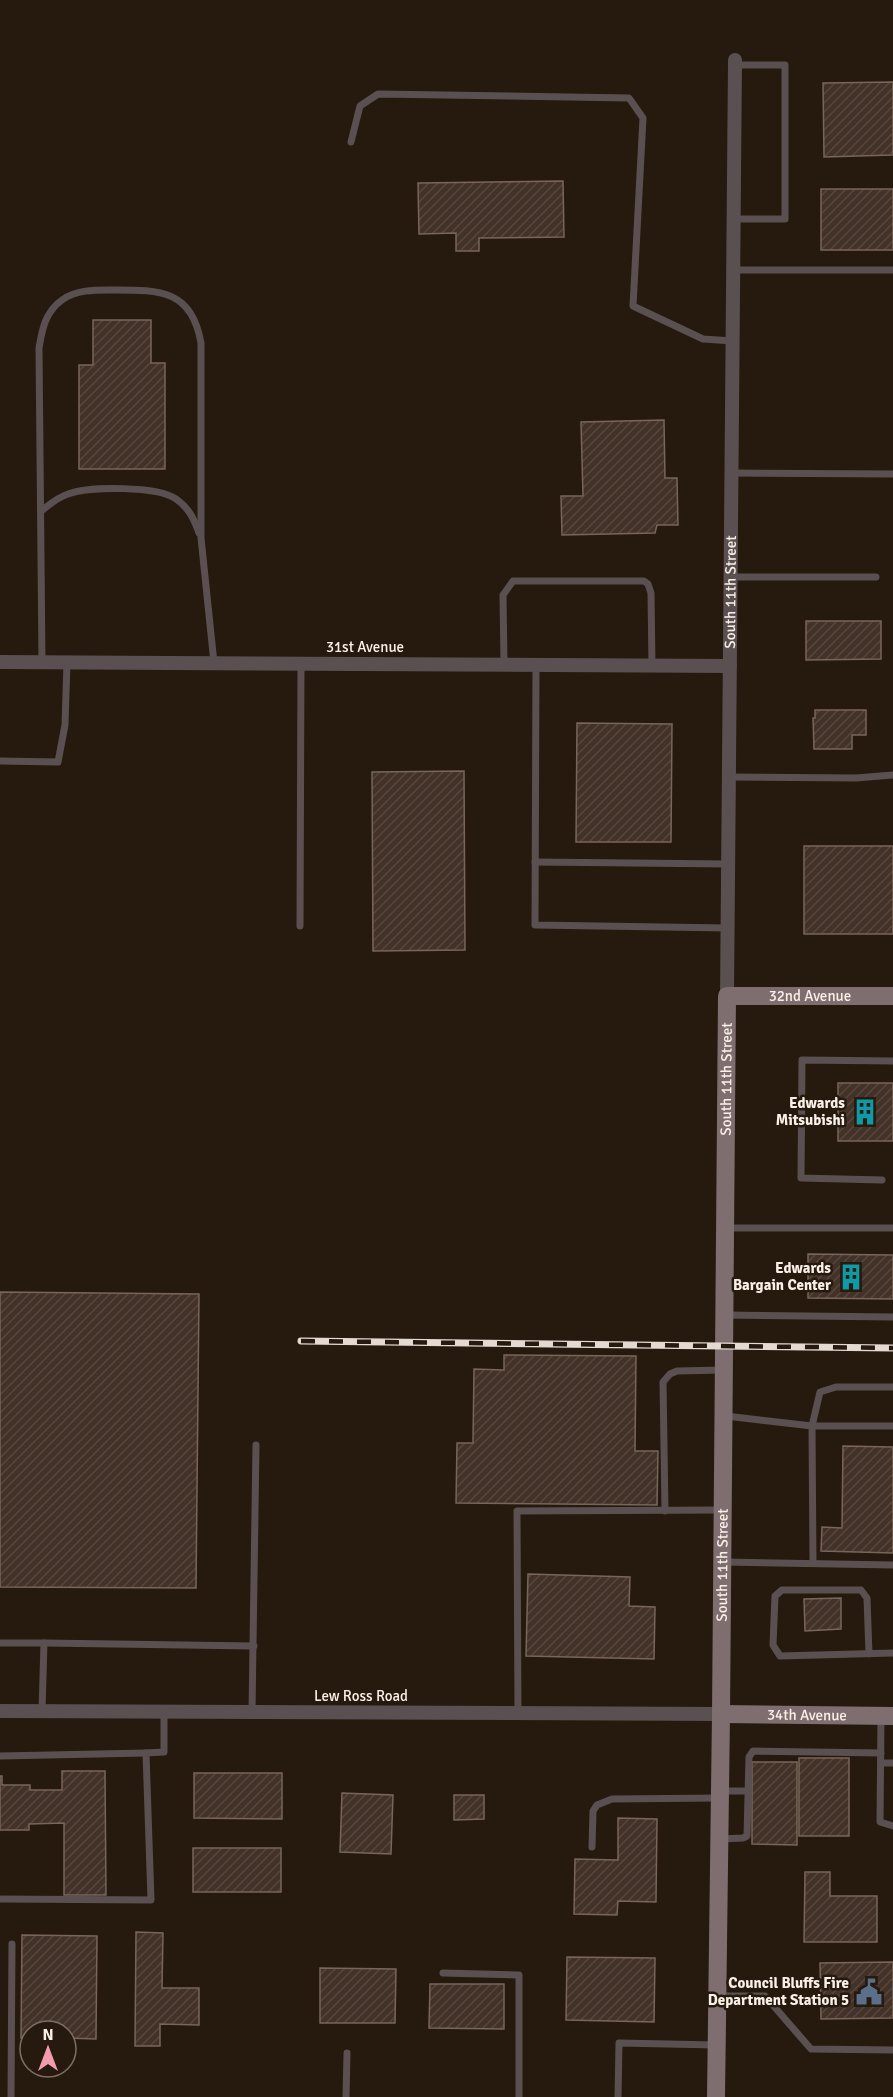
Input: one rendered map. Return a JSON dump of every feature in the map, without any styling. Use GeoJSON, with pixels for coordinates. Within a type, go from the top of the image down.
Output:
{"type":"FeatureCollection","features":[{"type":"Feature","properties":{"kind":"street","name":"South 11th Street"},"geometry":{"type":"LineString","coordinates":[[716,2097],[735,63]]}},
{"type":"Feature","properties":{"kind":"street","name":"31st Avenue"},"geometry":{"type":"LineString","coordinates":[[0,662],[730,666]]}},
{"type":"Feature","properties":{"kind":"street","name":"32nd Avenue"},"geometry":{"type":"LineString","coordinates":[[727,996],[893,996]]}},
{"type":"Feature","properties":{"kind":"street","name":"Lew Ross Road"},"geometry":{"type":"LineString","coordinates":[[0,1711],[721,1714]]}},
{"type":"Feature","properties":{"kind":"street","name":"34th Avenue"},"geometry":{"type":"LineString","coordinates":[[721,1714],[887,1716]]}},
{"type":"Feature","properties":{"kind":"lane"},"geometry":{"type":"LineString","coordinates":[[733,219],[785,219],[785,65],[735,63]]}},
{"type":"Feature","properties":{"kind":"lane"},"geometry":{"type":"LineString","coordinates":[[351,142],[360,106],[378,94],[629,98],[643,118],[633,306],[703,339],[732,341]]}},
{"type":"Feature","properties":{"kind":"lane"},"geometry":{"type":"LineString","coordinates":[[733,270],[893,270]]}},
{"type":"Feature","properties":{"kind":"lane"},"geometry":{"type":"LineString","coordinates":[[42,662],[39,348],[42,327],[50,312],[62,300],[74,294],[92,290],[162,292],[182,302],[191,312],[198,326],[201,343],[201,538],[214,663]]}},
{"type":"Feature","properties":{"kind":"lane"},"geometry":{"type":"LineString","coordinates":[[732,473],[893,474]]}},
{"type":"Feature","properties":{"kind":"lane"},"geometry":{"type":"LineString","coordinates":[[41,511],[66,494],[79,491],[141,489],[161,492],[174,498],[192,515],[201,538]]}},
{"type":"Feature","properties":{"kind":"lane"},"geometry":{"type":"LineString","coordinates":[[731,577],[876,577]]}},
{"type":"Feature","properties":{"kind":"lane"},"geometry":{"type":"LineString","coordinates":[[504,664],[503,595],[513,581],[644,580],[651,592],[652,665]]}},
{"type":"Feature","properties":{"kind":"lane"},"geometry":{"type":"LineString","coordinates":[[0,761],[58,762],[65,725],[67,662]]}},
{"type":"Feature","properties":{"kind":"lane"},"geometry":{"type":"LineString","coordinates":[[300,926],[301,663]]}},
{"type":"Feature","properties":{"kind":"lane"},"geometry":{"type":"LineString","coordinates":[[536,664],[535,925],[727,928]]}},
{"type":"Feature","properties":{"kind":"lane"},"geometry":{"type":"LineString","coordinates":[[729,777],[856,778],[893,775]]}},
{"type":"Feature","properties":{"kind":"lane"},"geometry":{"type":"LineString","coordinates":[[535,862],[728,864]]}},
{"type":"Feature","properties":{"kind":"lane"},"geometry":{"type":"LineString","coordinates":[[882,1180],[801,1178],[802,1060],[893,1061]]}},
{"type":"Feature","properties":{"kind":"lane"},"geometry":{"type":"LineString","coordinates":[[724,1228],[893,1228]]}},
{"type":"Feature","properties":{"kind":"lane"},"geometry":{"type":"LineString","coordinates":[[724,1316],[893,1317]]}},
{"type":"Feature","properties":{"kind":"lane"},"geometry":{"type":"LineString","coordinates":[[665,1510],[663,1382],[670,1374],[677,1371],[723,1370]]}},
{"type":"Feature","properties":{"kind":"lane"},"geometry":{"type":"LineString","coordinates":[[813,1563],[812,1426],[820,1392],[836,1387],[893,1387]]}},
{"type":"Feature","properties":{"kind":"lane"},"geometry":{"type":"LineString","coordinates":[[723,1415],[812,1426],[893,1426]]}},
{"type":"Feature","properties":{"kind":"lane"},"geometry":{"type":"LineString","coordinates":[[252,1712],[256,1444]]}},
{"type":"Feature","properties":{"kind":"lane"},"geometry":{"type":"LineString","coordinates":[[518,1713],[517,1511],[723,1510]]}},
{"type":"Feature","properties":{"kind":"lane"},"geometry":{"type":"LineString","coordinates":[[722,1562],[893,1565]]}},
{"type":"Feature","properties":{"kind":"lane"},"geometry":{"type":"LineString","coordinates":[[868,1654],[867,1598],[861,1590],[782,1590],[775,1596],[773,1645],[780,1656],[868,1654],[893,1653]]}},
{"type":"Feature","properties":{"kind":"lane"},"geometry":{"type":"LineString","coordinates":[[0,1643],[254,1646]]}},
{"type":"Feature","properties":{"kind":"lane"},"geometry":{"type":"LineString","coordinates":[[42,1711],[44,1643]]}},
{"type":"Feature","properties":{"kind":"lane"},"geometry":{"type":"LineString","coordinates":[[0,1756],[164,1752],[164,1711]]}},
{"type":"Feature","properties":{"kind":"lane"},"geometry":{"type":"LineString","coordinates":[[887,1716],[881,1753],[880,1822],[893,1826]]}},
{"type":"Feature","properties":{"kind":"lane"},"geometry":{"type":"LineString","coordinates":[[719,1839],[743,1839],[747,1836],[749,1757],[753,1751],[881,1753]]}},
{"type":"Feature","properties":{"kind":"lane"},"geometry":{"type":"LineString","coordinates":[[0,1899],[151,1900],[146,1753]]}},
{"type":"Feature","properties":{"kind":"lane"},"geometry":{"type":"LineString","coordinates":[[881,1763],[893,1763]]}},
{"type":"Feature","properties":{"kind":"lane"},"geometry":{"type":"LineString","coordinates":[[592,1846],[593,1812],[597,1805],[612,1799],[720,1795],[748,1791]]}},
{"type":"Feature","properties":{"kind":"lane"},"geometry":{"type":"LineString","coordinates":[[11,2097],[12,1944]]}},
{"type":"Feature","properties":{"kind":"lane"},"geometry":{"type":"LineString","coordinates":[[443,1973],[519,1975],[519,2097]]}},
{"type":"Feature","properties":{"kind":"lane"},"geometry":{"type":"LineString","coordinates":[[717,1996],[765,1996],[811,2049],[893,2050]]}},
{"type":"Feature","properties":{"kind":"lane"},"geometry":{"type":"LineString","coordinates":[[618,2097],[619,2043],[716,2044]]}},
{"type":"Feature","properties":{"kind":"lane"},"geometry":{"type":"LineString","coordinates":[[346,2097],[347,2053]]}},
{"type":"Feature","properties":{"kind":"building"},"geometry":{"type":"Polygon","coordinates":[[[893,82],[893,155],[824,157],[823,83],[893,82]]]}},
{"type":"Feature","properties":{"kind":"building"},"geometry":{"type":"Polygon","coordinates":[[[563,181],[564,237],[479,238],[479,251],[456,251],[456,233],[419,234],[418,183],[563,181]]]}},
{"type":"Feature","properties":{"kind":"building"},"geometry":{"type":"Polygon","coordinates":[[[821,189],[893,189],[893,250],[821,250],[821,189]]]}},
{"type":"Feature","properties":{"kind":"building"},"geometry":{"type":"Polygon","coordinates":[[[93,320],[151,320],[151,363],[165,363],[165,469],[79,469],[79,365],[93,365],[93,320]]]}},
{"type":"Feature","properties":{"kind":"building"},"geometry":{"type":"Polygon","coordinates":[[[664,420],[665,478],[677,478],[678,525],[657,525],[655,533],[562,535],[561,496],[583,496],[581,422],[664,420]]]}},
{"type":"Feature","properties":{"kind":"building"},"geometry":{"type":"Polygon","coordinates":[[[806,621],[881,621],[881,659],[806,660],[806,621]]]}},
{"type":"Feature","properties":{"kind":"building"},"geometry":{"type":"Polygon","coordinates":[[[815,710],[866,710],[866,735],[852,735],[852,749],[814,749],[815,710]]]}},
{"type":"Feature","properties":{"kind":"building"},"geometry":{"type":"Polygon","coordinates":[[[577,723],[672,724],[671,842],[576,842],[577,723]]]}},
{"type":"Feature","properties":{"kind":"building"},"geometry":{"type":"Polygon","coordinates":[[[464,771],[465,950],[373,951],[372,772],[464,771]]]}},
{"type":"Feature","properties":{"kind":"building"},"geometry":{"type":"Polygon","coordinates":[[[804,846],[893,846],[893,934],[804,934],[804,846]]]}},
{"type":"Feature","properties":{"kind":"building","name":"Edwards Mitsubishi"},"geometry":{"type":"Polygon","coordinates":[[[838,1083],[893,1083],[893,1141],[838,1141],[838,1083]]]}},
{"type":"Feature","properties":{"kind":"building","name":"Edwards Bargain Center"},"geometry":{"type":"Polygon","coordinates":[[[808,1254],[893,1255],[893,1299],[808,1298],[808,1254]]]}},
{"type":"Feature","properties":{"kind":"building"},"geometry":{"type":"Polygon","coordinates":[[[0,1292],[199,1294],[196,1588],[0,1587],[0,1292]]]}},
{"type":"Feature","properties":{"kind":"building"},"geometry":{"type":"Polygon","coordinates":[[[504,1355],[636,1356],[635,1451],[658,1451],[657,1505],[456,1503],[457,1443],[473,1443],[474,1369],[504,1370],[504,1355]]]}},
{"type":"Feature","properties":{"kind":"building"},"geometry":{"type":"Polygon","coordinates":[[[843,1446],[893,1447],[893,1553],[821,1551],[822,1527],[842,1528],[843,1446]]]}},
{"type":"Feature","properties":{"kind":"building"},"geometry":{"type":"Polygon","coordinates":[[[528,1574],[630,1577],[629,1606],[655,1607],[654,1659],[526,1656],[528,1574]]]}},
{"type":"Feature","properties":{"kind":"building"},"geometry":{"type":"Polygon","coordinates":[[[841,1598],[841,1629],[805,1631],[804,1599],[841,1598]]]}},
{"type":"Feature","properties":{"kind":"building"},"geometry":{"type":"Polygon","coordinates":[[[799,1758],[849,1758],[849,1836],[799,1836],[799,1758]]]}},
{"type":"Feature","properties":{"kind":"building"},"geometry":{"type":"Polygon","coordinates":[[[752,1762],[797,1762],[797,1845],[752,1844],[752,1762]]]}},
{"type":"Feature","properties":{"kind":"building"},"geometry":{"type":"Polygon","coordinates":[[[62,1771],[105,1771],[106,1895],[64,1895],[64,1823],[29,1824],[29,1830],[0,1830],[0,1776],[2,1776],[2,1785],[30,1785],[30,1790],[62,1790],[62,1771]]]}},
{"type":"Feature","properties":{"kind":"building"},"geometry":{"type":"Polygon","coordinates":[[[194,1773],[282,1773],[282,1819],[194,1818],[194,1773]]]}},
{"type":"Feature","properties":{"kind":"building"},"geometry":{"type":"Polygon","coordinates":[[[342,1793],[393,1795],[391,1854],[340,1852],[342,1793]]]}},
{"type":"Feature","properties":{"kind":"building"},"geometry":{"type":"Polygon","coordinates":[[[454,1795],[484,1795],[484,1819],[454,1820],[454,1795]]]}},
{"type":"Feature","properties":{"kind":"building"},"geometry":{"type":"Polygon","coordinates":[[[618,1818],[657,1819],[656,1902],[618,1901],[617,1915],[574,1914],[575,1859],[618,1860],[618,1818]]]}},
{"type":"Feature","properties":{"kind":"building"},"geometry":{"type":"Polygon","coordinates":[[[193,1848],[281,1848],[281,1892],[193,1892],[193,1848]]]}},
{"type":"Feature","properties":{"kind":"building"},"geometry":{"type":"Polygon","coordinates":[[[805,1872],[830,1872],[830,1896],[877,1896],[877,1942],[804,1942],[805,1872]]]}},
{"type":"Feature","properties":{"kind":"building"},"geometry":{"type":"Polygon","coordinates":[[[136,1932],[163,1933],[162,1988],[199,1988],[199,2025],[160,2024],[160,2046],[135,2046],[136,1932]]]}},
{"type":"Feature","properties":{"kind":"building"},"geometry":{"type":"Polygon","coordinates":[[[22,1935],[97,1936],[96,2039],[78,2038],[78,2019],[21,2019],[22,1935]]]}},
{"type":"Feature","properties":{"kind":"building"},"geometry":{"type":"Polygon","coordinates":[[[567,1957],[655,1958],[654,2022],[566,2020],[567,1957]]]}},
{"type":"Feature","properties":{"kind":"building"},"geometry":{"type":"Polygon","coordinates":[[[893,1962],[893,2018],[821,2019],[820,1963],[893,1962]]]}},
{"type":"Feature","properties":{"kind":"building"},"geometry":{"type":"Polygon","coordinates":[[[320,1968],[396,1969],[395,2023],[320,2023],[320,1968]]]}},
{"type":"Feature","properties":{"kind":"building"},"geometry":{"type":"Polygon","coordinates":[[[430,1984],[504,1984],[504,2029],[429,2028],[430,1984]]]}},
{"type":"Feature","properties":{"kind":"railway"},"geometry":{"type":"LineString","coordinates":[[301,1341],[893,1348]]}},
{"type":"Feature","properties":{"kind":"place","name":"Edwards Mitsubishi"},"geometry":{"type":"Point","coordinates":[865,1112]}},
{"type":"Feature","properties":{"kind":"place","name":"Edwards Bargain Center"},"geometry":{"type":"Point","coordinates":[851,1277]}},
{"type":"Feature","properties":{"kind":"place","name":"Council Bluffs Fire Department Station 5"},"geometry":{"type":"Point","coordinates":[869,1992]}}]}
